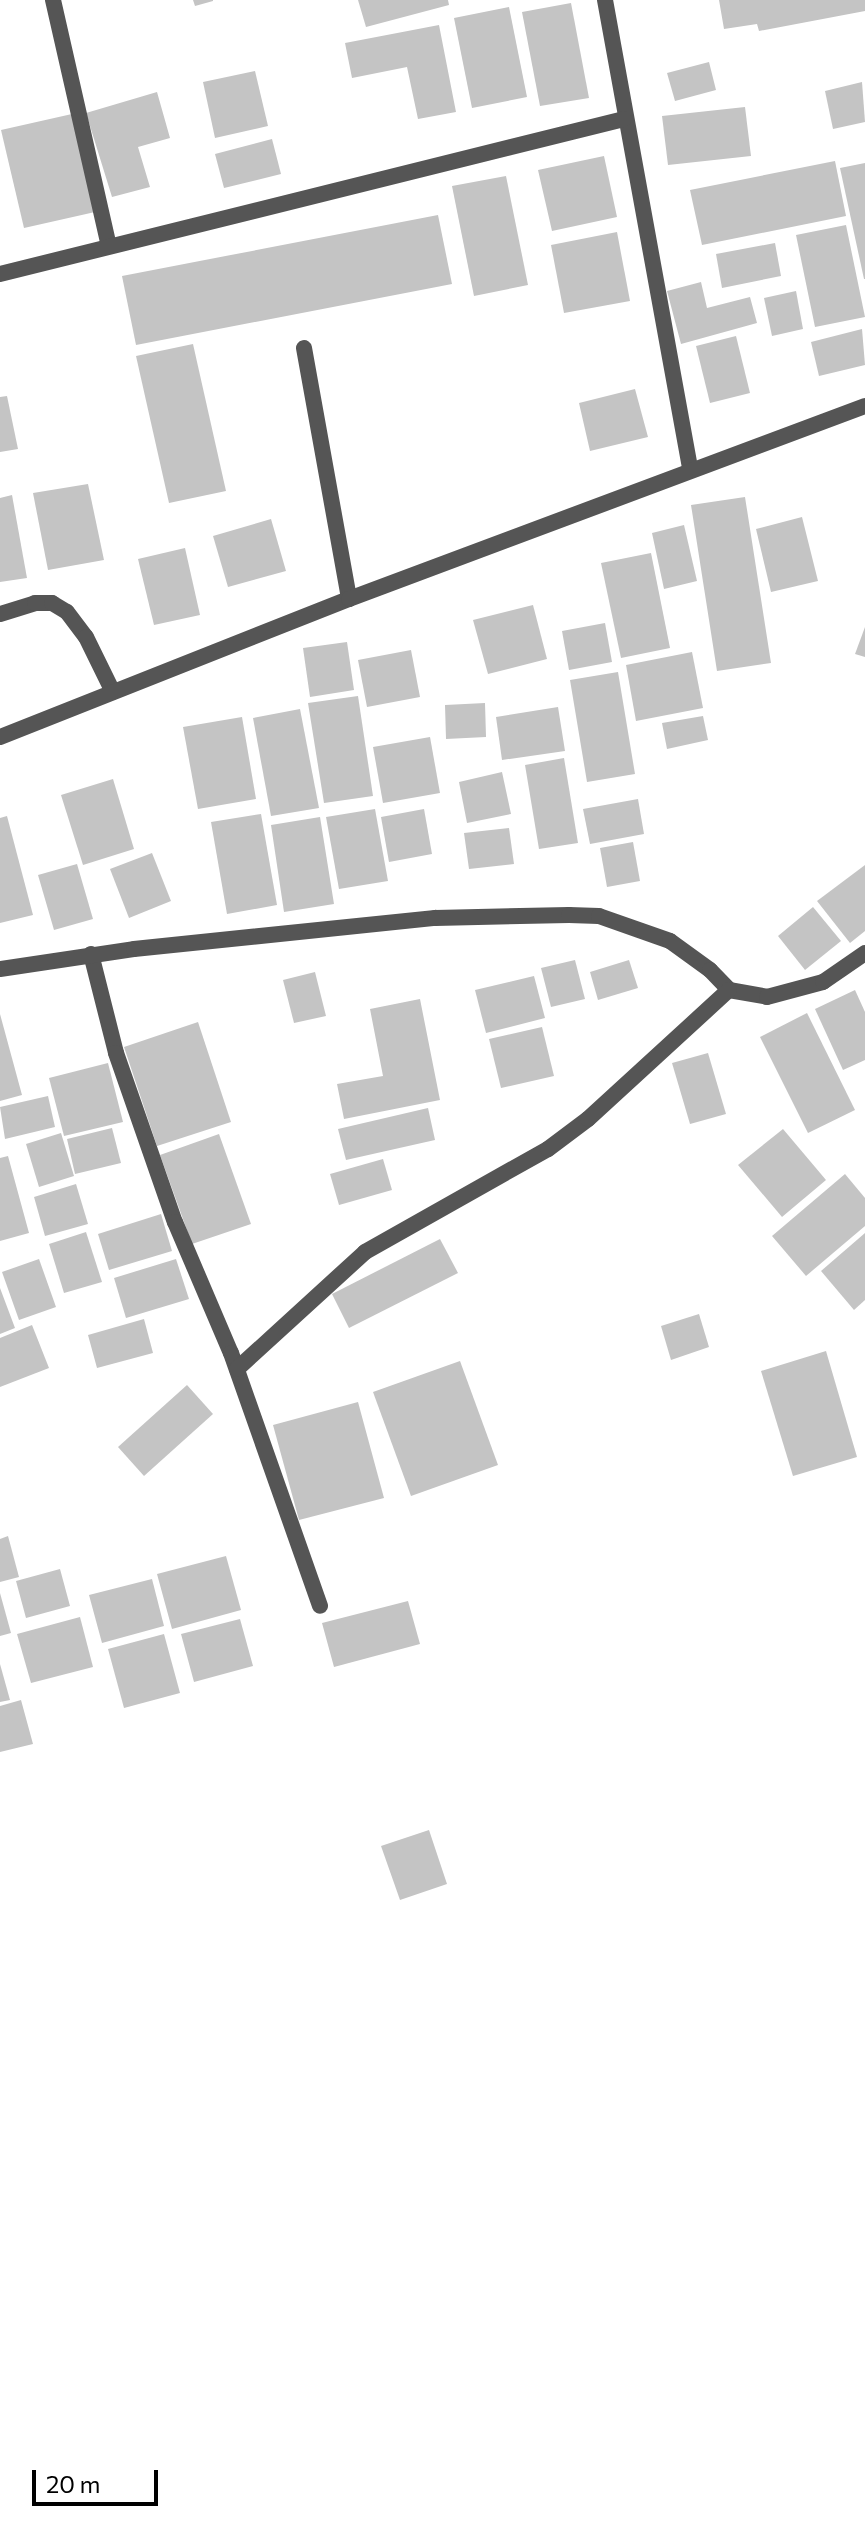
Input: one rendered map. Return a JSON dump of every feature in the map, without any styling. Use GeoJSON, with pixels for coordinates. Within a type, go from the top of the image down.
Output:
{"type":"FeatureCollection","features":[{"type":"Feature","properties":{"kind":"street"},"geometry":{"type":"LineString","coordinates":[[53,0],[109,246]]}},
{"type":"Feature","properties":{"kind":"street"},"geometry":{"type":"LineString","coordinates":[[605,0],[624,119],[690,470]]}},
{"type":"Feature","properties":{"kind":"street"},"geometry":{"type":"LineString","coordinates":[[0,274],[624,119]]}},
{"type":"Feature","properties":{"kind":"street"},"geometry":{"type":"LineString","coordinates":[[304,348],[349,599]]}},
{"type":"Feature","properties":{"kind":"street"},"geometry":{"type":"LineString","coordinates":[[0,737],[349,599],[865,406]]}},
{"type":"Feature","properties":{"kind":"street"},"geometry":{"type":"LineString","coordinates":[[0,614],[35,603],[52,603],[67,612],[86,637],[113,692]]}},
{"type":"Feature","properties":{"kind":"street"},"geometry":{"type":"LineString","coordinates":[[0,969],[91,954],[435,918],[569,915],[599,916],[670,941],[710,970],[729,990],[780,996],[823,982],[865,953]]}},
{"type":"Feature","properties":{"kind":"street"},"geometry":{"type":"LineString","coordinates":[[91,954],[116,1053],[175,1222],[234,1361],[320,1606]]}},
{"type":"Feature","properties":{"kind":"street"},"geometry":{"type":"LineString","coordinates":[[234,1361],[365,1252],[548,1149],[588,1119],[729,990]]}},
{"type":"Feature","properties":{"kind":"building"},"geometry":{"type":"Polygon","coordinates":[[[193,0],[213,0],[213,1],[195,6],[193,0]]]}},
{"type":"Feature","properties":{"kind":"building"},"geometry":{"type":"Polygon","coordinates":[[[358,0],[448,0],[449,5],[366,27],[358,0]]]}},
{"type":"Feature","properties":{"kind":"building"},"geometry":{"type":"Polygon","coordinates":[[[719,0],[865,0],[865,11],[759,31],[757,24],[724,29],[719,0]]]}},
{"type":"Feature","properties":{"kind":"building"},"geometry":{"type":"Polygon","coordinates":[[[571,3],[589,98],[540,106],[522,12],[571,3]]]}},
{"type":"Feature","properties":{"kind":"building"},"geometry":{"type":"Polygon","coordinates":[[[509,7],[527,97],[472,108],[454,18],[509,7]]]}},
{"type":"Feature","properties":{"kind":"building"},"geometry":{"type":"Polygon","coordinates":[[[439,25],[456,112],[418,119],[407,67],[352,78],[345,43],[439,25]]]}},
{"type":"Feature","properties":{"kind":"building"},"geometry":{"type":"Polygon","coordinates":[[[709,62],[716,90],[675,101],[667,73],[709,62]]]}},
{"type":"Feature","properties":{"kind":"building"},"geometry":{"type":"Polygon","coordinates":[[[255,71],[268,126],[215,138],[203,82],[255,71]]]}},
{"type":"Feature","properties":{"kind":"building"},"geometry":{"type":"Polygon","coordinates":[[[862,82],[865,122],[833,129],[825,91],[862,82]]]}},
{"type":"Feature","properties":{"kind":"building"},"geometry":{"type":"Polygon","coordinates":[[[157,92],[170,138],[138,147],[150,187],[112,197],[86,113],[157,92]]]}},
{"type":"Feature","properties":{"kind":"building"},"geometry":{"type":"Polygon","coordinates":[[[745,107],[751,156],[668,165],[662,116],[745,107]]]}},
{"type":"Feature","properties":{"kind":"building"},"geometry":{"type":"Polygon","coordinates":[[[72,114],[95,212],[24,228],[1,130],[72,114]]]}},
{"type":"Feature","properties":{"kind":"building"},"geometry":{"type":"Polygon","coordinates":[[[272,139],[281,174],[224,188],[215,154],[272,139]]]}},
{"type":"Feature","properties":{"kind":"building"},"geometry":{"type":"Polygon","coordinates":[[[604,156],[617,217],[552,231],[538,170],[604,156]]]}},
{"type":"Feature","properties":{"kind":"building"},"geometry":{"type":"Polygon","coordinates":[[[835,161],[846,216],[702,245],[690,190],[835,161]]]}},
{"type":"Feature","properties":{"kind":"building"},"geometry":{"type":"Polygon","coordinates":[[[865,163],[865,279],[864,279],[840,168],[865,163]]]}},
{"type":"Feature","properties":{"kind":"building"},"geometry":{"type":"Polygon","coordinates":[[[506,176],[528,285],[474,296],[452,186],[506,176]]]}},
{"type":"Feature","properties":{"kind":"building"},"geometry":{"type":"Polygon","coordinates":[[[438,215],[452,284],[136,345],[122,276],[438,215]]]}},
{"type":"Feature","properties":{"kind":"building"},"geometry":{"type":"Polygon","coordinates":[[[846,225],[865,317],[815,327],[796,235],[846,225]]]}},
{"type":"Feature","properties":{"kind":"building"},"geometry":{"type":"Polygon","coordinates":[[[617,232],[630,301],[564,313],[551,245],[617,232]]]}},
{"type":"Feature","properties":{"kind":"building"},"geometry":{"type":"Polygon","coordinates":[[[775,243],[781,276],[722,288],[716,254],[775,243]]]}},
{"type":"Feature","properties":{"kind":"building"},"geometry":{"type":"Polygon","coordinates":[[[701,282],[707,308],[750,297],[757,323],[681,344],[667,291],[701,282]]]}},
{"type":"Feature","properties":{"kind":"building"},"geometry":{"type":"Polygon","coordinates":[[[796,291],[803,329],[772,336],[764,298],[796,291]]]}},
{"type":"Feature","properties":{"kind":"building"},"geometry":{"type":"Polygon","coordinates":[[[862,329],[865,365],[819,376],[811,342],[862,329]]]}},
{"type":"Feature","properties":{"kind":"building"},"geometry":{"type":"Polygon","coordinates":[[[736,336],[750,393],[710,403],[696,346],[736,336]]]}},
{"type":"Feature","properties":{"kind":"building"},"geometry":{"type":"Polygon","coordinates":[[[193,344],[226,491],[169,503],[136,356],[193,344]]]}},
{"type":"Feature","properties":{"kind":"building"},"geometry":{"type":"Polygon","coordinates":[[[635,389],[648,437],[590,451],[579,403],[635,389]]]}},
{"type":"Feature","properties":{"kind":"building"},"geometry":{"type":"Polygon","coordinates":[[[7,396],[18,449],[0,452],[0,397],[7,396]]]}},
{"type":"Feature","properties":{"kind":"building"},"geometry":{"type":"Polygon","coordinates":[[[88,484],[104,560],[48,570],[33,493],[88,484]]]}},
{"type":"Feature","properties":{"kind":"building"},"geometry":{"type":"Polygon","coordinates":[[[12,495],[27,578],[0,582],[0,498],[12,495]]]}},
{"type":"Feature","properties":{"kind":"building"},"geometry":{"type":"Polygon","coordinates":[[[745,497],[771,663],[717,671],[691,505],[745,497]]]}},
{"type":"Feature","properties":{"kind":"building"},"geometry":{"type":"Polygon","coordinates":[[[802,517],[818,581],[771,592],[756,529],[802,517]]]}},
{"type":"Feature","properties":{"kind":"building"},"geometry":{"type":"Polygon","coordinates":[[[271,519],[286,571],[228,587],[213,536],[271,519]]]}},
{"type":"Feature","properties":{"kind":"building"},"geometry":{"type":"Polygon","coordinates":[[[684,525],[697,581],[664,589],[652,533],[684,525]]]}},
{"type":"Feature","properties":{"kind":"building"},"geometry":{"type":"Polygon","coordinates":[[[185,548],[200,615],[154,625],[138,559],[185,548]]]}},
{"type":"Feature","properties":{"kind":"building"},"geometry":{"type":"Polygon","coordinates":[[[651,553],[670,648],[621,658],[601,563],[651,553]]]}},
{"type":"Feature","properties":{"kind":"building"},"geometry":{"type":"Polygon","coordinates":[[[533,605],[547,659],[488,674],[473,620],[533,605]]]}},
{"type":"Feature","properties":{"kind":"building"},"geometry":{"type":"Polygon","coordinates":[[[605,623],[612,662],[569,670],[562,631],[605,623]]]}},
{"type":"Feature","properties":{"kind":"building"},"geometry":{"type":"Polygon","coordinates":[[[865,627],[865,657],[855,654],[865,627]]]}},
{"type":"Feature","properties":{"kind":"building"},"geometry":{"type":"Polygon","coordinates":[[[347,642],[354,690],[310,697],[303,648],[347,642]]]}},
{"type":"Feature","properties":{"kind":"building"},"geometry":{"type":"Polygon","coordinates":[[[411,650],[420,697],[367,707],[358,660],[411,650]]]}},
{"type":"Feature","properties":{"kind":"building"},"geometry":{"type":"Polygon","coordinates":[[[692,652],[703,708],[636,721],[626,665],[692,652]]]}},
{"type":"Feature","properties":{"kind":"building"},"geometry":{"type":"Polygon","coordinates":[[[618,672],[635,774],[587,782],[570,680],[618,672]]]}},
{"type":"Feature","properties":{"kind":"building"},"geometry":{"type":"Polygon","coordinates":[[[358,696],[373,796],[324,803],[308,703],[358,696]]]}},
{"type":"Feature","properties":{"kind":"building"},"geometry":{"type":"Polygon","coordinates":[[[485,703],[486,737],[446,739],[445,705],[485,703]]]}},
{"type":"Feature","properties":{"kind":"building"},"geometry":{"type":"Polygon","coordinates":[[[558,707],[565,751],[502,760],[496,717],[558,707]]]}},
{"type":"Feature","properties":{"kind":"building"},"geometry":{"type":"Polygon","coordinates":[[[300,709],[319,808],[271,816],[253,718],[300,709]]]}},
{"type":"Feature","properties":{"kind":"building"},"geometry":{"type":"Polygon","coordinates":[[[703,716],[708,740],[667,749],[662,723],[703,716]]]}},
{"type":"Feature","properties":{"kind":"building"},"geometry":{"type":"Polygon","coordinates":[[[242,717],[256,799],[198,809],[183,727],[242,717]]]}},
{"type":"Feature","properties":{"kind":"building"},"geometry":{"type":"Polygon","coordinates":[[[430,737],[440,793],[383,803],[373,747],[430,737]]]}},
{"type":"Feature","properties":{"kind":"building"},"geometry":{"type":"Polygon","coordinates":[[[564,758],[578,843],[539,849],[525,765],[564,758]]]}},
{"type":"Feature","properties":{"kind":"building"},"geometry":{"type":"Polygon","coordinates":[[[502,772],[511,814],[467,823],[459,782],[502,772]]]}},
{"type":"Feature","properties":{"kind":"building"},"geometry":{"type":"Polygon","coordinates":[[[113,779],[134,849],[83,865],[61,795],[113,779]]]}},
{"type":"Feature","properties":{"kind":"building"},"geometry":{"type":"Polygon","coordinates":[[[638,799],[644,834],[590,844],[583,809],[638,799]]]}},
{"type":"Feature","properties":{"kind":"building"},"geometry":{"type":"Polygon","coordinates":[[[375,809],[388,881],[339,889],[326,817],[375,809]]]}},
{"type":"Feature","properties":{"kind":"building"},"geometry":{"type":"Polygon","coordinates":[[[424,809],[432,854],[389,862],[381,817],[424,809]]]}},
{"type":"Feature","properties":{"kind":"building"},"geometry":{"type":"Polygon","coordinates":[[[261,814],[277,905],[227,914],[211,822],[261,814]]]}},
{"type":"Feature","properties":{"kind":"building"},"geometry":{"type":"Polygon","coordinates":[[[7,816],[33,915],[0,923],[0,818],[7,816]]]}},
{"type":"Feature","properties":{"kind":"building"},"geometry":{"type":"Polygon","coordinates":[[[320,817],[334,904],[284,912],[271,825],[320,817]]]}},
{"type":"Feature","properties":{"kind":"building"},"geometry":{"type":"Polygon","coordinates":[[[509,828],[514,864],[469,869],[464,833],[509,828]]]}},
{"type":"Feature","properties":{"kind":"building"},"geometry":{"type":"Polygon","coordinates":[[[633,842],[640,881],[607,887],[600,848],[633,842]]]}},
{"type":"Feature","properties":{"kind":"building"},"geometry":{"type":"Polygon","coordinates":[[[152,853],[171,901],[129,918],[110,869],[152,853]]]}},
{"type":"Feature","properties":{"kind":"building"},"geometry":{"type":"Polygon","coordinates":[[[77,864],[93,919],[54,930],[38,875],[77,864]]]}},
{"type":"Feature","properties":{"kind":"building"},"geometry":{"type":"Polygon","coordinates":[[[865,865],[865,931],[850,943],[817,901],[865,865]]]}},
{"type":"Feature","properties":{"kind":"building"},"geometry":{"type":"Polygon","coordinates":[[[813,907],[841,941],[805,970],[778,936],[813,907]]]}},
{"type":"Feature","properties":{"kind":"building"},"geometry":{"type":"Polygon","coordinates":[[[575,960],[585,999],[551,1007],[541,968],[575,960]]]}},
{"type":"Feature","properties":{"kind":"building"},"geometry":{"type":"Polygon","coordinates":[[[629,960],[638,988],[598,1000],[590,972],[629,960]]]}},
{"type":"Feature","properties":{"kind":"building"},"geometry":{"type":"Polygon","coordinates":[[[315,972],[326,1016],[294,1023],[283,980],[315,972]]]}},
{"type":"Feature","properties":{"kind":"building"},"geometry":{"type":"Polygon","coordinates":[[[534,976],[545,1018],[486,1033],[475,990],[534,976]]]}},
{"type":"Feature","properties":{"kind":"building"},"geometry":{"type":"Polygon","coordinates":[[[855,990],[865,1012],[865,1060],[843,1070],[815,1009],[855,990]]]}},
{"type":"Feature","properties":{"kind":"building"},"geometry":{"type":"Polygon","coordinates":[[[420,999],[440,1100],[344,1119],[337,1084],[383,1076],[370,1009],[420,999]]]}},
{"type":"Feature","properties":{"kind":"building"},"geometry":{"type":"Polygon","coordinates":[[[807,1013],[855,1110],[808,1133],[760,1037],[807,1013]]]}},
{"type":"Feature","properties":{"kind":"building"},"geometry":{"type":"Polygon","coordinates":[[[0,1014],[22,1095],[0,1101],[0,1014]]]}},
{"type":"Feature","properties":{"kind":"building"},"geometry":{"type":"Polygon","coordinates":[[[198,1022],[231,1122],[157,1146],[124,1047],[198,1022]]]}},
{"type":"Feature","properties":{"kind":"building"},"geometry":{"type":"Polygon","coordinates":[[[542,1027],[554,1076],[501,1088],[489,1039],[542,1027]]]}},
{"type":"Feature","properties":{"kind":"building"},"geometry":{"type":"Polygon","coordinates":[[[708,1053],[726,1114],[690,1124],[672,1063],[708,1053]]]}},
{"type":"Feature","properties":{"kind":"building"},"geometry":{"type":"Polygon","coordinates":[[[108,1063],[123,1122],[64,1136],[49,1078],[108,1063]]]}},
{"type":"Feature","properties":{"kind":"building"},"geometry":{"type":"Polygon","coordinates":[[[48,1096],[55,1127],[5,1139],[0,1107],[48,1096]]]}},
{"type":"Feature","properties":{"kind":"building"},"geometry":{"type":"Polygon","coordinates":[[[428,1108],[435,1140],[346,1160],[338,1129],[428,1108]]]}},
{"type":"Feature","properties":{"kind":"building"},"geometry":{"type":"Polygon","coordinates":[[[112,1128],[121,1163],[75,1174],[67,1139],[112,1128]]]}},
{"type":"Feature","properties":{"kind":"building"},"geometry":{"type":"Polygon","coordinates":[[[783,1129],[826,1180],[782,1217],[738,1165],[783,1129]]]}},
{"type":"Feature","properties":{"kind":"building"},"geometry":{"type":"Polygon","coordinates":[[[61,1133],[74,1176],[39,1187],[26,1144],[61,1133]]]}},
{"type":"Feature","properties":{"kind":"building"},"geometry":{"type":"Polygon","coordinates":[[[219,1134],[251,1224],[192,1244],[160,1155],[219,1134]]]}},
{"type":"Feature","properties":{"kind":"building"},"geometry":{"type":"Polygon","coordinates":[[[8,1156],[29,1233],[0,1241],[0,1158],[8,1156]]]}},
{"type":"Feature","properties":{"kind":"building"},"geometry":{"type":"Polygon","coordinates":[[[383,1159],[392,1190],[339,1205],[330,1174],[383,1159]]]}},
{"type":"Feature","properties":{"kind":"building"},"geometry":{"type":"Polygon","coordinates":[[[845,1174],[865,1198],[865,1226],[806,1276],[772,1236],[845,1174]]]}},
{"type":"Feature","properties":{"kind":"building"},"geometry":{"type":"Polygon","coordinates":[[[76,1184],[88,1224],[45,1236],[34,1197],[76,1184]]]}},
{"type":"Feature","properties":{"kind":"building"},"geometry":{"type":"Polygon","coordinates":[[[161,1214],[172,1251],[109,1270],[98,1234],[161,1214]]]}},
{"type":"Feature","properties":{"kind":"building"},"geometry":{"type":"Polygon","coordinates":[[[86,1232],[102,1282],[64,1293],[49,1244],[86,1232]]]}},
{"type":"Feature","properties":{"kind":"building"},"geometry":{"type":"Polygon","coordinates":[[[865,1233],[865,1300],[854,1310],[821,1271],[865,1233]]]}},
{"type":"Feature","properties":{"kind":"building"},"geometry":{"type":"Polygon","coordinates":[[[440,1239],[458,1273],[349,1328],[332,1294],[440,1239]]]}},
{"type":"Feature","properties":{"kind":"building"},"geometry":{"type":"Polygon","coordinates":[[[39,1259],[56,1307],[19,1320],[2,1272],[39,1259]]]}},
{"type":"Feature","properties":{"kind":"building"},"geometry":{"type":"Polygon","coordinates":[[[176,1259],[189,1299],[126,1318],[114,1278],[176,1259]]]}},
{"type":"Feature","properties":{"kind":"building"},"geometry":{"type":"Polygon","coordinates":[[[0,1288],[15,1328],[0,1334],[0,1288]]]}},
{"type":"Feature","properties":{"kind":"building"},"geometry":{"type":"Polygon","coordinates":[[[699,1314],[709,1347],[671,1360],[661,1326],[699,1314]]]}},
{"type":"Feature","properties":{"kind":"building"},"geometry":{"type":"Polygon","coordinates":[[[144,1319],[153,1353],[97,1368],[88,1335],[144,1319]]]}},
{"type":"Feature","properties":{"kind":"building"},"geometry":{"type":"Polygon","coordinates":[[[32,1325],[49,1368],[0,1387],[0,1338],[32,1325]]]}},
{"type":"Feature","properties":{"kind":"building"},"geometry":{"type":"Polygon","coordinates":[[[826,1351],[857,1457],[793,1476],[761,1371],[826,1351]]]}},
{"type":"Feature","properties":{"kind":"building"},"geometry":{"type":"Polygon","coordinates":[[[460,1361],[498,1465],[411,1496],[373,1392],[460,1361]]]}},
{"type":"Feature","properties":{"kind":"building"},"geometry":{"type":"Polygon","coordinates":[[[187,1385],[213,1414],[144,1476],[118,1447],[187,1385]]]}},
{"type":"Feature","properties":{"kind":"building"},"geometry":{"type":"Polygon","coordinates":[[[358,1402],[384,1498],[299,1520],[273,1425],[358,1402]]]}},
{"type":"Feature","properties":{"kind":"building"},"geometry":{"type":"Polygon","coordinates":[[[8,1536],[19,1577],[0,1582],[0,1539],[8,1536]]]}},
{"type":"Feature","properties":{"kind":"building"},"geometry":{"type":"Polygon","coordinates":[[[226,1556],[241,1610],[172,1629],[157,1574],[226,1556]]]}},
{"type":"Feature","properties":{"kind":"building"},"geometry":{"type":"Polygon","coordinates":[[[60,1569],[70,1606],[26,1618],[16,1581],[60,1569]]]}},
{"type":"Feature","properties":{"kind":"building"},"geometry":{"type":"Polygon","coordinates":[[[152,1579],[164,1626],[102,1643],[89,1595],[152,1579]]]}},
{"type":"Feature","properties":{"kind":"building"},"geometry":{"type":"Polygon","coordinates":[[[0,1593],[11,1633],[0,1636],[0,1593]]]}},
{"type":"Feature","properties":{"kind":"building"},"geometry":{"type":"Polygon","coordinates":[[[408,1601],[420,1644],[334,1667],[322,1623],[408,1601]]]}},
{"type":"Feature","properties":{"kind":"building"},"geometry":{"type":"Polygon","coordinates":[[[80,1617],[93,1667],[31,1683],[17,1634],[80,1617]]]}},
{"type":"Feature","properties":{"kind":"building"},"geometry":{"type":"Polygon","coordinates":[[[240,1619],[253,1666],[194,1682],[181,1634],[240,1619]]]}},
{"type":"Feature","properties":{"kind":"building"},"geometry":{"type":"Polygon","coordinates":[[[164,1634],[180,1693],[124,1708],[108,1649],[164,1634]]]}},
{"type":"Feature","properties":{"kind":"building"},"geometry":{"type":"Polygon","coordinates":[[[0,1664],[10,1700],[0,1702],[0,1664]]]}},
{"type":"Feature","properties":{"kind":"building"},"geometry":{"type":"Polygon","coordinates":[[[21,1700],[33,1744],[0,1752],[0,1706],[21,1700]]]}},
{"type":"Feature","properties":{"kind":"building"},"geometry":{"type":"Polygon","coordinates":[[[429,1830],[447,1884],[400,1900],[381,1846],[429,1830]]]}}]}
